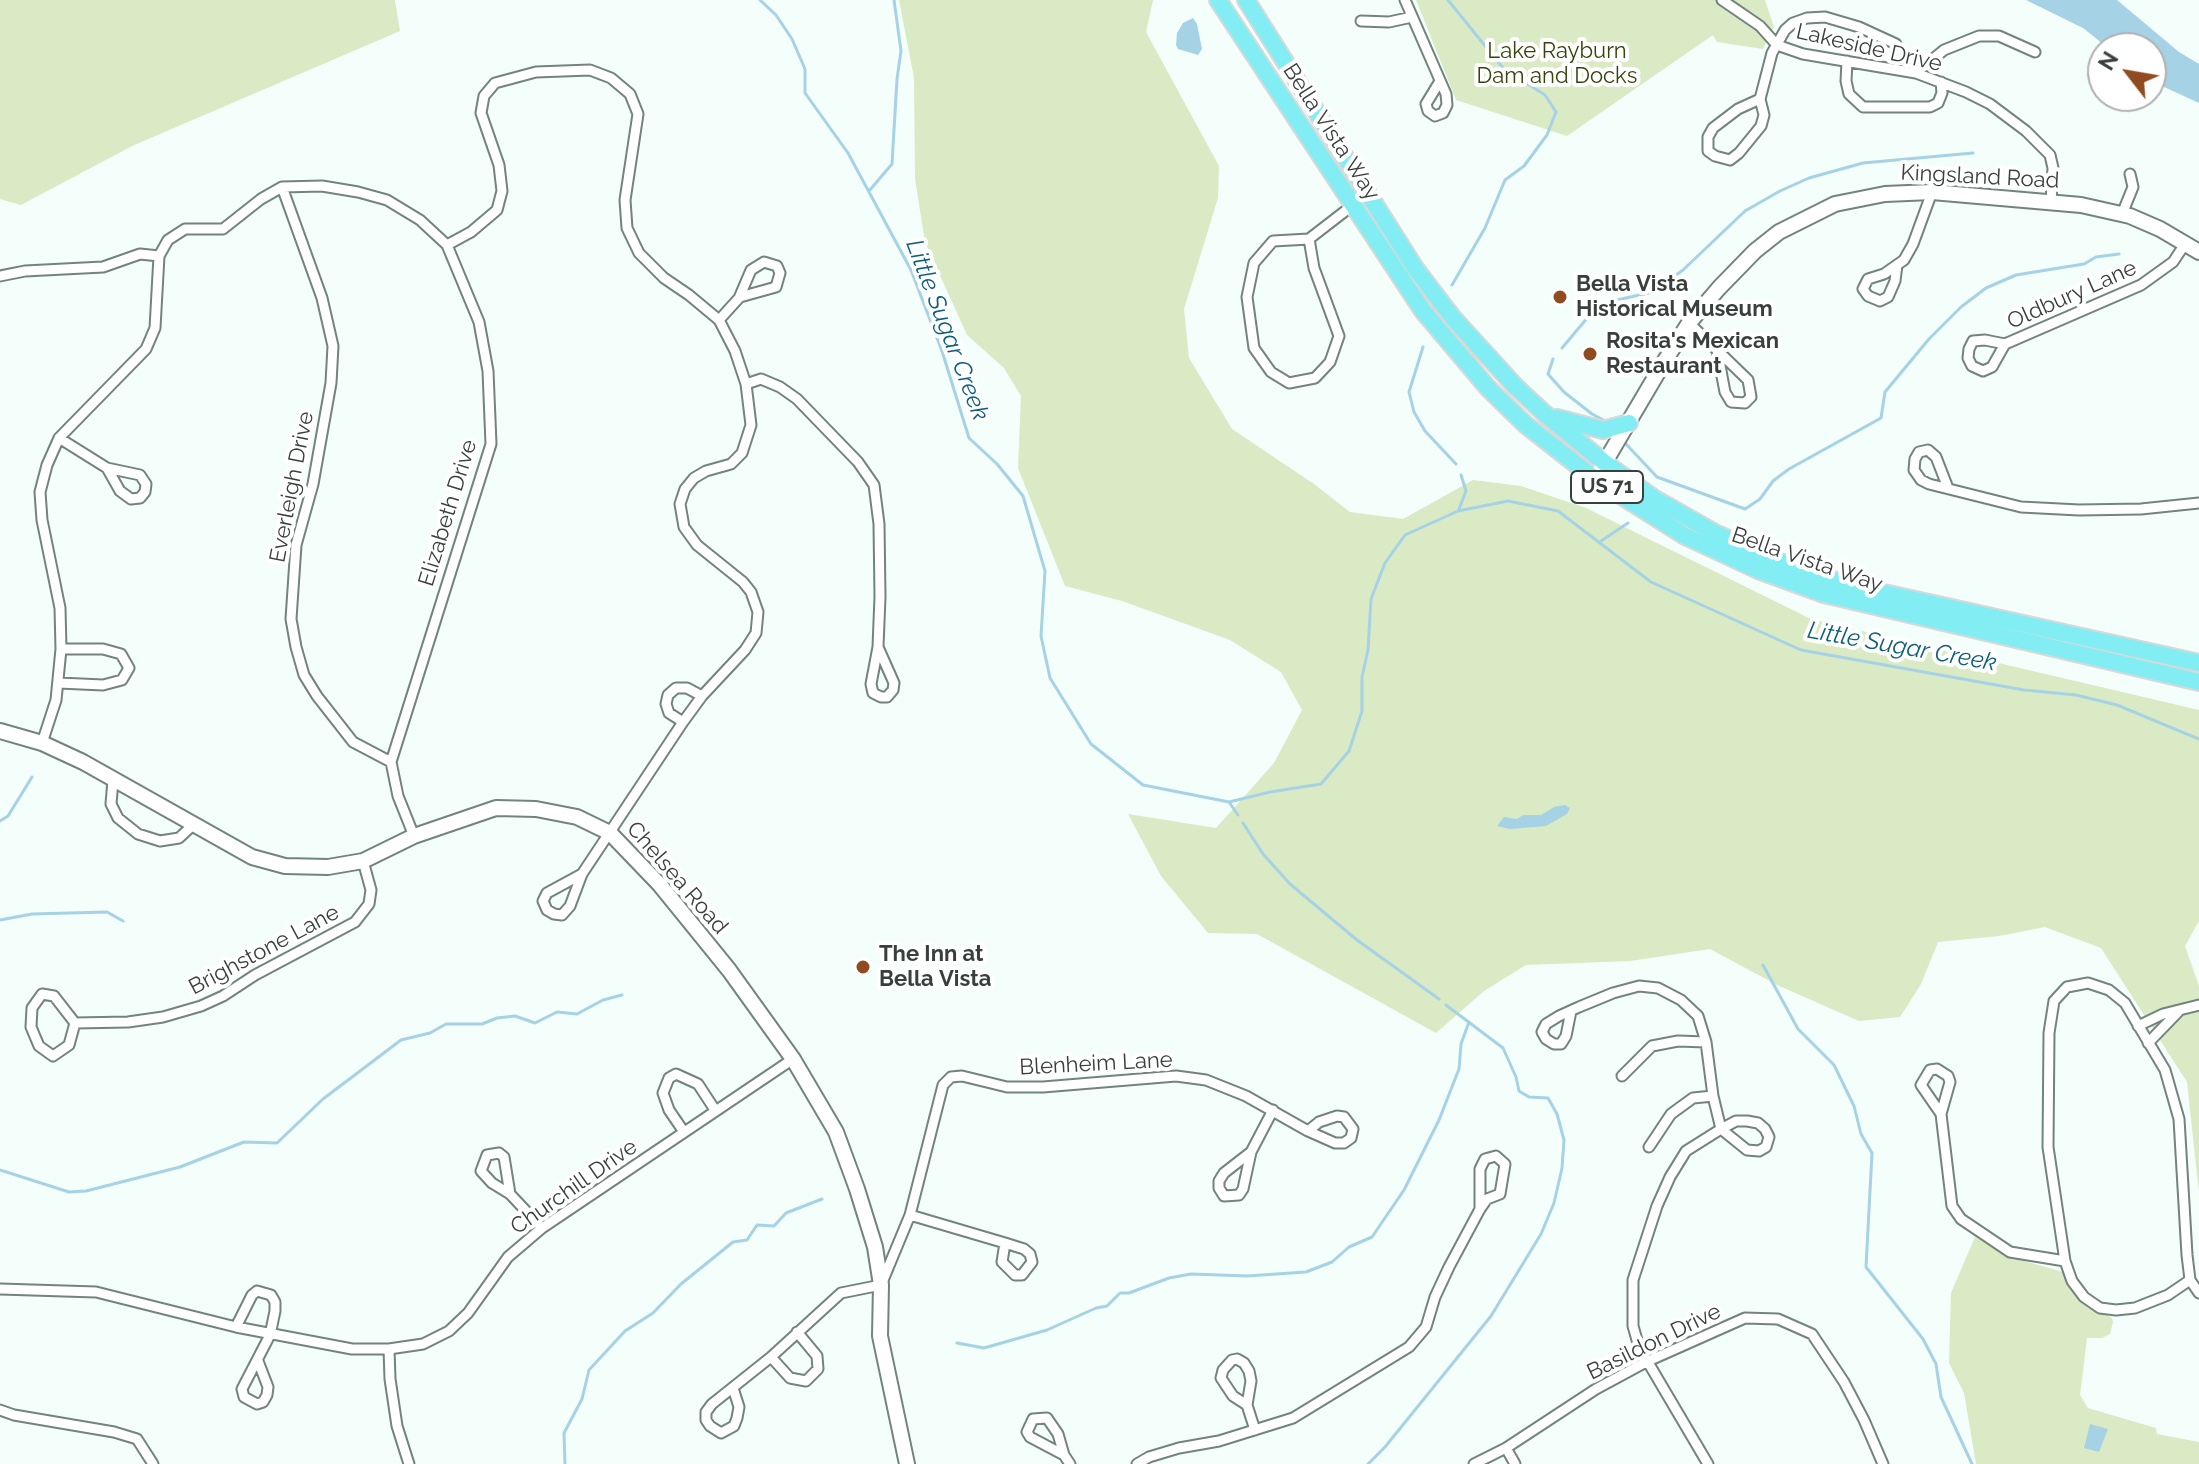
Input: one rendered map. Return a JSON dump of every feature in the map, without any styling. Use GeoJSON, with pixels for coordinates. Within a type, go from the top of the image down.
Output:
{"type":"FeatureCollection","features":[{"type":"Feature","properties":{"kind":"main road","name":"Bella Vista Way"},"geometry":{"type":"LineString","coordinates":[[1218,0],[1423,311],[1455,351],[1526,425],[1595,479],[1640,509],[1713,549],[1758,570],[1824,594],[2199,682]]}},
{"type":"Feature","properties":{"kind":"main road","name":"Bella Vista Way"},"geometry":{"type":"LineString","coordinates":[[1246,0],[1415,268],[1479,348],[1545,414],[1655,499],[1713,532],[1777,561],[1848,585],[2199,663]]}},
{"type":"Feature","properties":{"kind":"main road"},"geometry":{"type":"LineString","coordinates":[[1545,414],[1603,430],[1629,423]]}},
{"type":"Feature","properties":{"kind":"street"},"geometry":{"type":"LineString","coordinates":[[1405,0],[1440,81]]}},
{"type":"Feature","properties":{"kind":"street","name":"Lakeside Drive"},"geometry":{"type":"LineString","coordinates":[[1722,0],[1760,26],[1777,45],[1803,54],[1916,73],[1990,104],[2050,155],[2053,168],[2051,202]]}},
{"type":"Feature","properties":{"kind":"street"},"geometry":{"type":"LineString","coordinates":[[1361,21],[1389,22],[1412,17]]}},
{"type":"Feature","properties":{"kind":"street"},"geometry":{"type":"LineString","coordinates":[[1760,99],[1738,109],[1713,128],[1708,137],[1708,151],[1730,160],[1761,126],[1764,115],[1760,99],[1767,66],[1785,30],[1793,23],[1825,17],[1859,27],[1896,44]]}},
{"type":"Feature","properties":{"kind":"street"},"geometry":{"type":"LineString","coordinates":[[1916,73],[1944,50],[1979,36],[1999,36],[2035,52]]}},
{"type":"Feature","properties":{"kind":"street"},"geometry":{"type":"LineString","coordinates":[[1847,61],[1849,94],[1863,107],[1930,107],[1938,103],[1942,93],[1941,82]]}},
{"type":"Feature","properties":{"kind":"street"},"geometry":{"type":"LineString","coordinates":[[447,245],[471,232],[497,210],[502,191],[499,165],[481,113],[484,96],[495,83],[536,72],[590,70],[611,78],[630,94],[638,114],[625,200],[627,228],[639,253],[664,278],[719,320],[735,351],[746,384],[751,425],[742,453],[731,464],[694,478],[685,489],[680,504],[684,527],[697,545],[743,582],[756,601],[756,633],[683,722],[582,874],[570,906],[562,915],[547,910],[543,901],[547,893],[582,874]]}},
{"type":"Feature","properties":{"kind":"street"},"geometry":{"type":"LineString","coordinates":[[2122,214],[2133,187],[2130,174]]}},
{"type":"Feature","properties":{"kind":"street"},"geometry":{"type":"LineString","coordinates":[[42,743],[59,683],[61,649],[60,608],[42,520],[40,492],[47,465],[59,438],[146,349],[155,328],[159,256],[168,240],[185,229],[223,229],[261,199],[282,187]]}},
{"type":"Feature","properties":{"kind":"street","name":"Elizabeth Drive"},"geometry":{"type":"LineString","coordinates":[[282,187],[332,187],[387,200],[420,220],[447,245],[479,322],[488,371],[491,444],[391,762]]}},
{"type":"Feature","properties":{"kind":"street","name":"Everleigh Drive"},"geometry":{"type":"LineString","coordinates":[[282,187],[322,298],[333,346],[331,383],[313,484],[296,545],[291,619],[296,647],[304,675],[353,742],[391,762]]}},
{"type":"Feature","properties":{"kind":"street"},"geometry":{"type":"LineString","coordinates":[[1897,265],[1904,260],[1913,244],[1932,192]]}},
{"type":"Feature","properties":{"kind":"street","name":"Kingsland Road"},"geometry":{"type":"LineString","coordinates":[[1595,479],[1689,323],[1755,251],[1779,232],[1835,204],[1885,194],[1932,192],[2051,202],[2122,214],[2160,229],[2199,252]]}},
{"type":"Feature","properties":{"kind":"street"},"geometry":{"type":"LineString","coordinates":[[1309,239],[1314,268],[1339,336],[1330,362],[1315,378],[1289,383],[1271,372],[1254,348],[1247,297],[1254,263],[1273,241],[1309,239],[1353,205]]}},
{"type":"Feature","properties":{"kind":"street","name":"Oldbury Lane"},"geometry":{"type":"LineString","coordinates":[[2005,344],[2141,285],[2173,262],[2185,244]]}},
{"type":"Feature","properties":{"kind":"street"},"geometry":{"type":"LineString","coordinates":[[0,276],[25,271],[103,267],[140,254],[159,256]]}},
{"type":"Feature","properties":{"kind":"street"},"geometry":{"type":"LineString","coordinates":[[719,320],[739,298],[751,270],[764,262],[777,266],[780,273],[776,287],[739,298]]}},
{"type":"Feature","properties":{"kind":"street"},"geometry":{"type":"LineString","coordinates":[[1689,323],[1717,350],[1748,380],[1751,397],[1745,403],[1731,402],[1725,392],[1717,350]]}},
{"type":"Feature","properties":{"kind":"street"},"geometry":{"type":"LineString","coordinates":[[746,384],[761,379],[797,399],[858,462],[874,485],[879,524],[878,647],[871,684],[873,693],[887,697],[894,683],[878,647]]}},
{"type":"Feature","properties":{"kind":"street"},"geometry":{"type":"LineString","coordinates":[[59,438],[107,468]]}},
{"type":"Feature","properties":{"kind":"street"},"geometry":{"type":"LineString","coordinates":[[1948,488],[1936,457],[1928,450],[1919,452],[1914,470],[1921,480],[1948,488],[2021,507],[2050,510],[2141,509],[2199,503]]}},
{"type":"Feature","properties":{"kind":"street"},"geometry":{"type":"LineString","coordinates":[[59,683],[103,685],[122,680],[129,668],[121,654],[103,649],[61,649]]}},
{"type":"Feature","properties":{"kind":"street"},"geometry":{"type":"LineString","coordinates":[[683,722],[669,713],[666,704],[668,695],[676,688],[687,688],[702,696]]}},
{"type":"Feature","properties":{"kind":"street","name":"Chelsea Road"},"geometry":{"type":"LineString","coordinates":[[0,731],[42,743],[252,857],[285,866],[328,867],[363,861],[414,836],[496,808],[550,811],[577,817],[610,833],[660,885],[729,970],[817,1096],[841,1146],[875,1247],[881,1285],[880,1336],[907,1464]]}},
{"type":"Feature","properties":{"kind":"street"},"geometry":{"type":"LineString","coordinates":[[391,762],[398,796],[414,836]]}},
{"type":"Feature","properties":{"kind":"street"},"geometry":{"type":"LineString","coordinates":[[113,780],[111,804],[118,818],[138,834],[160,841],[169,840],[179,838],[193,825]]}},
{"type":"Feature","properties":{"kind":"street","name":"Brighstone Lane"},"geometry":{"type":"LineString","coordinates":[[75,1023],[128,1022],[163,1017],[201,1006],[355,922],[369,904],[371,890],[363,861]]}},
{"type":"Feature","properties":{"kind":"street"},"geometry":{"type":"LineString","coordinates":[[2190,1280],[2168,1295],[2135,1308],[2108,1309],[2100,1308],[2084,1297],[2072,1281],[2065,1261],[2048,1147],[2049,1033],[2054,1001],[2067,987],[2088,983],[2109,990],[2125,1003],[2165,1070],[2179,1119],[2190,1280],[2199,1293]]}},
{"type":"Feature","properties":{"kind":"street"},"geometry":{"type":"LineString","coordinates":[[1571,1011],[1613,993],[1639,986],[1658,988],[1681,1000],[1698,1016],[1706,1042],[1721,1129],[1747,1150],[1759,1151],[1766,1147],[1769,1137],[1758,1123],[1736,1121],[1721,1129],[1686,1151],[1670,1177],[1633,1280],[1633,1326],[1646,1362],[1686,1423],[1708,1464]]}},
{"type":"Feature","properties":{"kind":"street"},"geometry":{"type":"LineString","coordinates":[[42,994],[54,996],[75,1023],[69,1045],[53,1056],[39,1046],[31,1027],[32,1008],[42,994]]}},
{"type":"Feature","properties":{"kind":"street"},"geometry":{"type":"LineString","coordinates":[[2138,1026],[2163,1014],[2199,1005]]}},
{"type":"Feature","properties":{"kind":"street"},"geometry":{"type":"LineString","coordinates":[[2148,1043],[2178,1012]]}},
{"type":"Feature","properties":{"kind":"street"},"geometry":{"type":"LineString","coordinates":[[1622,1076],[1652,1046],[1678,1041],[1706,1042]]}},
{"type":"Feature","properties":{"kind":"street","name":"Churchill Drive"},"geometry":{"type":"LineString","coordinates":[[0,1289],[96,1292],[270,1335],[352,1349],[389,1349],[423,1344],[449,1331],[468,1313],[508,1257],[542,1228],[793,1059]]}},
{"type":"Feature","properties":{"kind":"street"},"geometry":{"type":"LineString","coordinates":[[1941,1114],[1921,1085],[1930,1070],[1937,1069],[1948,1076],[1950,1082],[1941,1114],[1952,1206],[1961,1219],[2010,1252],[2065,1261]]}},
{"type":"Feature","properties":{"kind":"street"},"geometry":{"type":"LineString","coordinates":[[684,1132],[669,1110],[663,1093],[669,1078],[676,1074],[698,1084],[715,1110]]}},
{"type":"Feature","properties":{"kind":"street","name":"Blenheim Lane"},"geometry":{"type":"LineString","coordinates":[[881,1285],[910,1215],[937,1101],[943,1085],[951,1077],[962,1076],[1007,1087],[1176,1076],[1206,1080],[1246,1096],[1308,1131]]}},
{"type":"Feature","properties":{"kind":"street"},"geometry":{"type":"LineString","coordinates":[[1649,1147],[1671,1114],[1693,1098],[1713,1096]]}},
{"type":"Feature","properties":{"kind":"street"},"geometry":{"type":"LineString","coordinates":[[1251,1152],[1224,1173],[1219,1181],[1224,1196],[1239,1195],[1243,1189],[1251,1152],[1273,1110]]}},
{"type":"Feature","properties":{"kind":"street"},"geometry":{"type":"LineString","coordinates":[[1137,1464],[1179,1448],[1219,1441],[1293,1418],[1379,1367],[1418,1339],[1426,1327],[1449,1267],[1480,1209],[1487,1199],[1500,1194],[1505,1164],[1496,1156],[1485,1159],[1480,1169],[1480,1209]]}},
{"type":"Feature","properties":{"kind":"street"},"geometry":{"type":"LineString","coordinates":[[510,1194],[542,1228]]}},
{"type":"Feature","properties":{"kind":"street"},"geometry":{"type":"LineString","coordinates":[[910,1215],[1005,1243]]}},
{"type":"Feature","properties":{"kind":"street"},"geometry":{"type":"LineString","coordinates":[[733,1388],[739,1407],[737,1418],[734,1426],[721,1433],[710,1426],[706,1412],[712,1404],[771,1357],[841,1293],[881,1285]]}},
{"type":"Feature","properties":{"kind":"street"},"geometry":{"type":"LineString","coordinates":[[236,1327],[248,1300],[257,1291],[271,1295],[275,1302],[270,1335],[258,1361]]}},
{"type":"Feature","properties":{"kind":"street","name":"Basildon Drive"},"geometry":{"type":"LineString","coordinates":[[1474,1464],[1506,1448],[1596,1389],[1646,1362],[1745,1318],[1778,1319],[1812,1334],[1826,1352],[1864,1420],[1883,1464]]}},
{"type":"Feature","properties":{"kind":"street"},"geometry":{"type":"LineString","coordinates":[[771,1357],[790,1378],[806,1381],[818,1369],[817,1356],[797,1332]]}},
{"type":"Feature","properties":{"kind":"street"},"geometry":{"type":"LineString","coordinates":[[389,1349],[397,1426],[409,1464]]}},
{"type":"Feature","properties":{"kind":"street"},"geometry":{"type":"LineString","coordinates":[[1247,1405],[1233,1396],[1221,1378],[1226,1364],[1237,1359],[1244,1363],[1251,1381],[1247,1405],[1255,1430]]}},
{"type":"Feature","properties":{"kind":"street"},"geometry":{"type":"LineString","coordinates":[[0,1410],[137,1439],[153,1464]]}},
{"type":"Feature","properties":{"kind":"street"},"geometry":{"type":"LineString","coordinates":[[1064,1455],[1030,1437],[1027,1432],[1033,1419],[1047,1418],[1058,1434],[1070,1464]]}},
{"type":"Feature","properties":{"kind":"street"},"geometry":{"type":"LineString","coordinates":[[1506,1448],[1515,1464]]}},
{"type":"Feature","properties":{"kind":"green space"},"geometry":{"type":"Polygon","coordinates":[[[0,0],[395,0],[400,31],[132,146],[21,205],[0,199],[0,0]]]}},
{"type":"Feature","properties":{"kind":"green space"},"geometry":{"type":"Polygon","coordinates":[[[899,0],[1153,0],[1146,32],[1219,166],[1218,198],[1184,309],[1189,358],[1232,429],[1350,512],[1403,519],[1473,480],[1521,486],[1586,508],[1811,619],[2199,710],[2199,921],[2185,946],[2199,986],[2199,1193],[2187,1082],[2101,948],[2045,927],[1999,936],[1938,942],[1921,984],[1900,1017],[1859,1021],[1777,985],[1710,949],[1630,961],[1526,965],[1484,991],[1436,1033],[1257,934],[1208,933],[1161,876],[1128,814],[1216,828],[1274,763],[1302,710],[1281,672],[1230,640],[1122,601],[1065,586],[1018,468],[1021,396],[1004,368],[967,335],[925,242],[915,179],[914,78],[899,0]]]}},
{"type":"Feature","properties":{"kind":"green space","name":"Lake Rayburn Dam and Docks"},"geometry":{"type":"Polygon","coordinates":[[[1416,0],[1765,0],[1774,27],[1763,49],[1717,42],[1713,35],[1567,136],[1456,100],[1416,0]]]}},
{"type":"Feature","properties":{"kind":"green space"},"geometry":{"type":"Polygon","coordinates":[[[1975,1237],[2007,1256],[2063,1272],[2078,1299],[2112,1318],[2110,1334],[2102,1338],[2087,1338],[2080,1395],[2088,1408],[2156,1428],[2157,1434],[2199,1442],[2199,1464],[1976,1464],[1964,1393],[1949,1363],[1951,1293],[1975,1237]]]}},
{"type":"Feature","properties":{"kind":"water"},"geometry":{"type":"Polygon","coordinates":[[[2026,0],[2117,0],[2155,32],[2088,32],[2026,0]]]}},
{"type":"Feature","properties":{"kind":"water"},"geometry":{"type":"Polygon","coordinates":[[[1193,18],[1202,49],[1198,55],[1178,49],[1176,45],[1177,33],[1183,23],[1193,18]]]}},
{"type":"Feature","properties":{"kind":"water"},"geometry":{"type":"Polygon","coordinates":[[[2167,42],[2199,64],[2199,103],[2167,88],[2167,42]]]}},
{"type":"Feature","properties":{"kind":"water"},"geometry":{"type":"Polygon","coordinates":[[[1565,805],[1570,808],[1567,814],[1546,826],[1510,829],[1497,826],[1504,817],[1517,819],[1523,815],[1541,815],[1565,805]]]}},
{"type":"Feature","properties":{"kind":"water"},"geometry":{"type":"Polygon","coordinates":[[[2090,1424],[2108,1429],[2099,1452],[2084,1448],[2090,1424]]]}},
{"type":"Feature","properties":{"kind":"waterway","name":"Little Sugar Creek"},"geometry":{"type":"LineString","coordinates":[[760,0],[776,15],[792,39],[805,69],[805,93],[848,153],[911,270],[942,351],[969,438],[997,464],[1023,496],[1045,571],[1041,636],[1050,678],[1091,744],[1143,785],[1229,802],[1321,784],[1349,751],[1362,711],[1362,677],[1368,650],[1371,599],[1385,563],[1405,535],[1458,511],[1508,501],[1558,511],[1651,582],[1801,650],[2024,690],[2076,695],[2117,705],[2199,739]]}},
{"type":"Feature","properties":{"kind":"waterway"},"geometry":{"type":"LineString","coordinates":[[869,191],[892,164],[901,51],[894,0]]}},
{"type":"Feature","properties":{"kind":"waterway"},"geometry":{"type":"LineString","coordinates":[[1448,0],[1503,68],[1545,95],[1556,112],[1547,135],[1524,166],[1505,180],[1485,228],[1452,285]]}},
{"type":"Feature","properties":{"kind":"waterway"},"geometry":{"type":"LineString","coordinates":[[1562,348],[1599,304],[1653,292],[1683,270],[1745,211],[1780,191],[1809,178],[1863,163],[1973,153]]}},
{"type":"Feature","properties":{"kind":"waterway"},"geometry":{"type":"LineString","coordinates":[[1626,444],[1657,477],[1745,509],[1760,499],[1773,481],[1789,469],[1881,418],[1885,392],[1929,339],[1961,307],[1986,288],[2016,275],[2084,264],[2096,257],[2119,254]]}},
{"type":"Feature","properties":{"kind":"waterway"},"geometry":{"type":"LineString","coordinates":[[1423,347],[1409,392],[1414,412],[1425,431],[1456,464]]}},
{"type":"Feature","properties":{"kind":"waterway"},"geometry":{"type":"LineString","coordinates":[[1553,359],[1548,374],[1564,392],[1607,422]]}},
{"type":"Feature","properties":{"kind":"waterway"},"geometry":{"type":"LineString","coordinates":[[1459,509],[1466,491],[1461,475]]}},
{"type":"Feature","properties":{"kind":"waterway"},"geometry":{"type":"LineString","coordinates":[[1601,541],[1628,523]]}},
{"type":"Feature","properties":{"kind":"waterway"},"geometry":{"type":"LineString","coordinates":[[0,821],[8,816],[32,777]]}},
{"type":"Feature","properties":{"kind":"waterway"},"geometry":{"type":"LineString","coordinates":[[1229,802],[1238,815]]}},
{"type":"Feature","properties":{"kind":"waterway"},"geometry":{"type":"LineString","coordinates":[[1243,823],[1263,854],[1290,884],[1357,940],[1439,999]]}},
{"type":"Feature","properties":{"kind":"waterway"},"geometry":{"type":"LineString","coordinates":[[0,920],[32,914],[107,912],[123,921]]}},
{"type":"Feature","properties":{"kind":"waterway"},"geometry":{"type":"LineString","coordinates":[[1763,965],[1798,1029],[1834,1065],[1854,1106],[1861,1134],[1872,1153],[1866,1267],[1923,1339],[1936,1364],[1941,1397],[1972,1464]]}},
{"type":"Feature","properties":{"kind":"waterway"},"geometry":{"type":"LineString","coordinates":[[0,1170],[69,1192],[86,1191],[180,1167],[244,1142],[277,1143],[323,1099],[401,1040],[430,1033],[446,1024],[482,1024],[515,1016],[535,1023],[557,1012],[577,1014],[603,1000],[622,995]]}},
{"type":"Feature","properties":{"kind":"waterway"},"geometry":{"type":"LineString","coordinates":[[1368,1464],[1491,1316],[1541,1234],[1554,1203],[1562,1168],[1564,1140],[1557,1114],[1548,1098],[1529,1097],[1519,1091],[1503,1048],[1446,1005]]}},
{"type":"Feature","properties":{"kind":"waterway"},"geometry":{"type":"LineString","coordinates":[[957,1343],[984,1348],[1047,1330],[1107,1306],[1120,1293],[1129,1293],[1169,1278],[1191,1274],[1247,1276],[1306,1272],[1332,1262],[1349,1247],[1372,1237],[1404,1190],[1439,1120],[1459,1069],[1461,1044],[1469,1022]]}},
{"type":"Feature","properties":{"kind":"waterway"},"geometry":{"type":"LineString","coordinates":[[565,1464],[564,1433],[582,1399],[589,1370],[625,1331],[653,1313],[681,1284],[733,1242],[747,1240],[757,1225],[774,1226],[786,1213],[822,1199]]}},
{"type":"Feature","properties":{"kind":"place","name":"Bella Vista Historical Museum"},"geometry":{"type":"Point","coordinates":[1560,297]}},
{"type":"Feature","properties":{"kind":"place","name":"Rosita's Mexican Restaurant"},"geometry":{"type":"Point","coordinates":[1590,354]}},
{"type":"Feature","properties":{"kind":"place","name":"The Inn at Bella Vista"},"geometry":{"type":"Point","coordinates":[863,967]}}]}
